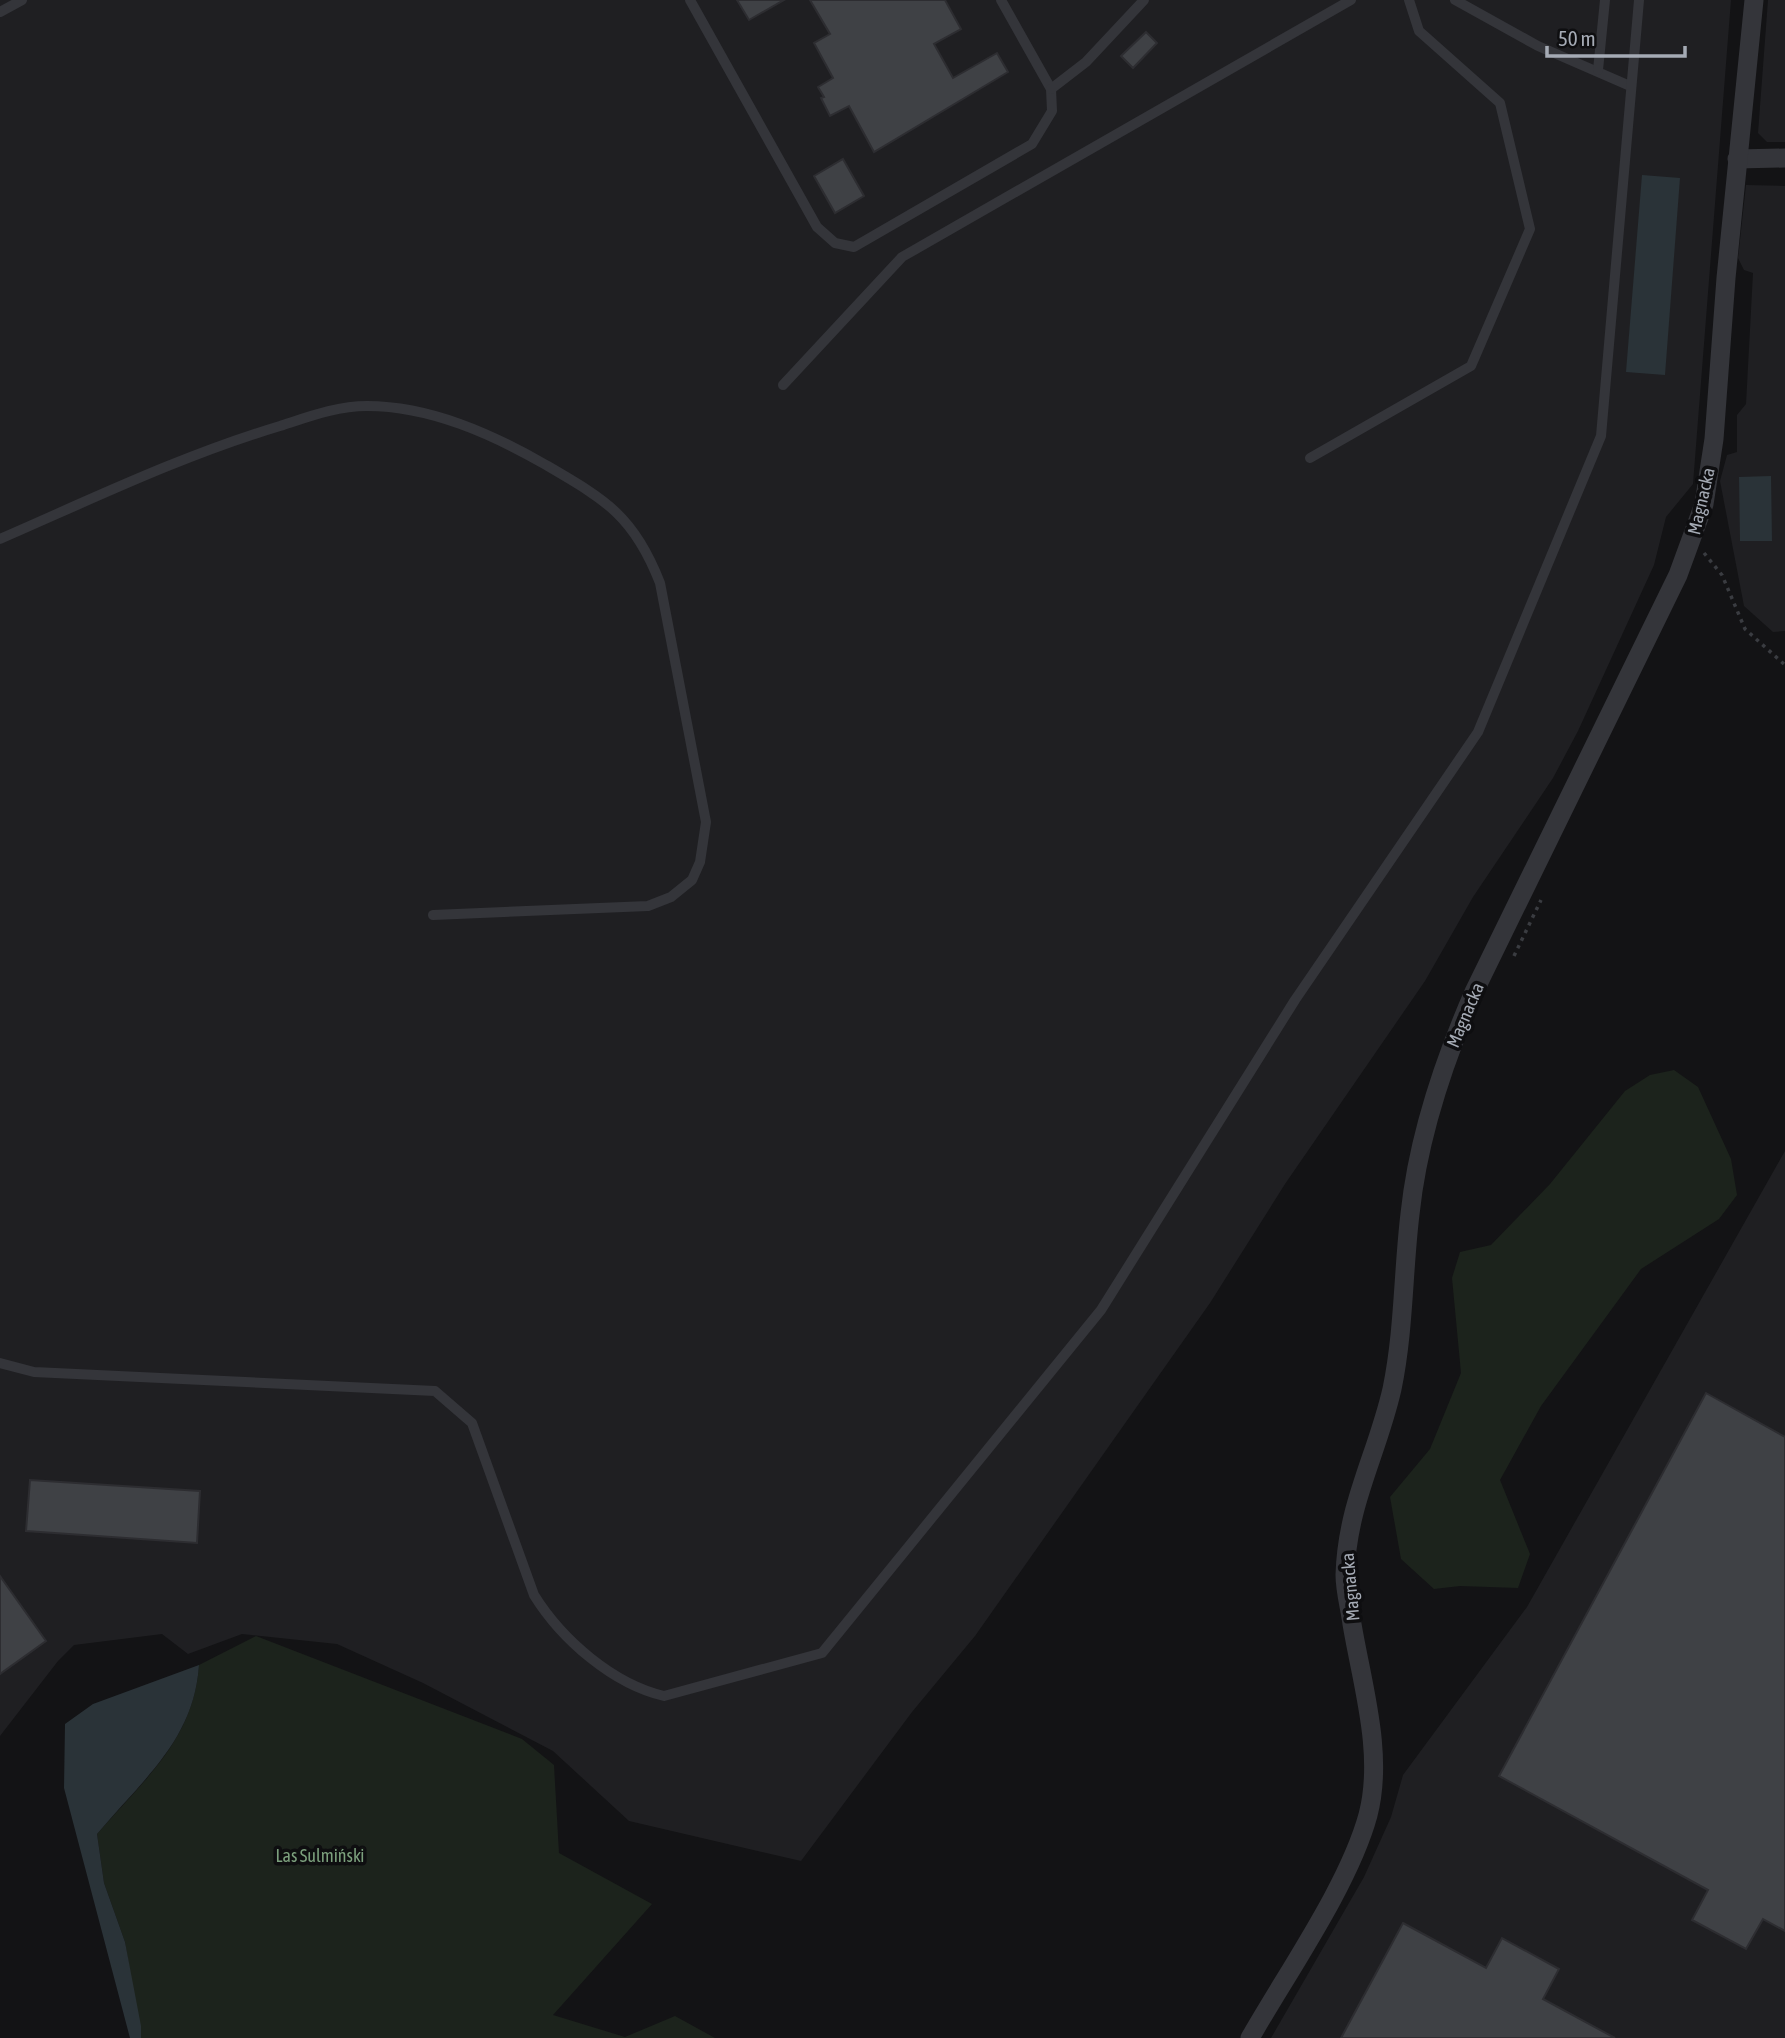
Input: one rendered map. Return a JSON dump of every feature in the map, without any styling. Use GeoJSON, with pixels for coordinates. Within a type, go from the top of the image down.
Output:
{"type":"FeatureCollection","features":[{"type":"Feature","properties":{"kind":"street","name":"Magnacka"},"geometry":{"type":"LineString","coordinates":[[1250,2038],[1333,1894],[1356,1849],[1369,1813],[1373,1768],[1370,1730],[1345,1580],[1346,1543],[1354,1503],[1391,1391],[1400,1347],[1410,1211],[1425,1129],[1452,1042],[1474,992],[1697,553],[1714,439],[1737,159],[1754,0]]}},
{"type":"Feature","properties":{"kind":"street"},"geometry":{"type":"LineString","coordinates":[[1737,159],[1785,158]]}},
{"type":"Feature","properties":{"kind":"lane"},"geometry":{"type":"LineString","coordinates":[[0,12],[22,0]]}},
{"type":"Feature","properties":{"kind":"lane"},"geometry":{"type":"LineString","coordinates":[[690,0],[817,227],[835,243],[854,247],[1032,144],[1052,111],[1051,89],[1001,0]]}},
{"type":"Feature","properties":{"kind":"lane"},"geometry":{"type":"LineString","coordinates":[[1051,89],[1086,62],[1144,0]]}},
{"type":"Feature","properties":{"kind":"lane"},"geometry":{"type":"LineString","coordinates":[[783,386],[902,257],[1351,0]]}},
{"type":"Feature","properties":{"kind":"lane"},"geometry":{"type":"LineString","coordinates":[[1310,458],[1471,366],[1530,229],[1500,103],[1419,31],[1409,0]]}},
{"type":"Feature","properties":{"kind":"lane"},"geometry":{"type":"LineString","coordinates":[[1455,0],[1538,46],[1630,86]]}},
{"type":"Feature","properties":{"kind":"lane"},"geometry":{"type":"LineString","coordinates":[[1598,70],[1605,0]]}},
{"type":"Feature","properties":{"kind":"lane"},"geometry":{"type":"LineString","coordinates":[[0,1363],[34,1372],[435,1391],[472,1423],[534,1595],[542,1608],[594,1661],[645,1692],[664,1696],[822,1653],[1101,1310],[1295,1000],[1478,732],[1601,436],[1639,0]]}},
{"type":"Feature","properties":{"kind":"lane"},"geometry":{"type":"LineString","coordinates":[[0,539],[211,447],[342,407],[411,409],[449,419],[532,457],[597,495],[629,522],[647,550],[660,583],[706,821],[700,862],[692,880],[671,897],[648,906],[433,915]]}},
{"type":"Feature","properties":{"kind":"path"},"geometry":{"type":"LineString","coordinates":[[1697,553],[1722,575],[1745,629],[1785,664]]}},
{"type":"Feature","properties":{"kind":"path"},"geometry":{"type":"LineString","coordinates":[[1512,959],[1520,948],[1543,896]]}},
{"type":"Feature","properties":{"kind":"shaded area"},"geometry":{"type":"Polygon","coordinates":[[[0,0],[1731,0],[1693,484],[1666,517],[1654,565],[1578,731],[1553,778],[1473,897],[1425,981],[1285,1184],[1210,1303],[975,1636],[912,1712],[801,1861],[629,1821],[553,1751],[423,1683],[337,1644],[242,1634],[188,1654],[162,1634],[74,1645],[58,1661],[0,1736],[0,0]]]}},
{"type":"Feature","properties":{"kind":"shaded area"},"geometry":{"type":"Polygon","coordinates":[[[1768,0],[1785,0],[1785,142],[1767,142],[1758,133],[1768,0]]]}},
{"type":"Feature","properties":{"kind":"shaded area"},"geometry":{"type":"Polygon","coordinates":[[[1642,175],[1680,178],[1665,375],[1626,372],[1642,175]]]}},
{"type":"Feature","properties":{"kind":"shaded area"},"geometry":{"type":"Polygon","coordinates":[[[1746,185],[1785,186],[1785,631],[1773,632],[1744,606],[1720,481],[1727,455],[1737,452],[1737,415],[1746,404],[1753,273],[1744,270],[1738,258],[1746,185]]]}},
{"type":"Feature","properties":{"kind":"shaded area"},"geometry":{"type":"Polygon","coordinates":[[[1771,476],[1772,541],[1740,541],[1739,477],[1771,476]]]}},
{"type":"Feature","properties":{"kind":"shaded area"},"geometry":{"type":"Polygon","coordinates":[[[1785,1151],[1785,2038],[1271,2038],[1364,1877],[1391,1817],[1403,1775],[1527,1607],[1785,1151]]]}},
{"type":"Feature","properties":{"kind":"shaded area"},"geometry":{"type":"Polygon","coordinates":[[[199,1665],[195,1692],[177,1737],[148,1776],[97,1834],[104,1883],[125,1942],[141,2026],[141,2038],[130,2038],[64,1788],[65,1724],[93,1704],[199,1665]]]}},
{"type":"Feature","properties":{"kind":"green space"},"geometry":{"type":"Polygon","coordinates":[[[1674,1070],[1698,1087],[1731,1159],[1737,1195],[1719,1219],[1641,1269],[1541,1406],[1500,1480],[1530,1554],[1518,1588],[1460,1586],[1434,1589],[1401,1559],[1390,1497],[1430,1449],[1461,1373],[1452,1278],[1460,1252],[1491,1245],[1550,1184],[1625,1091],[1650,1075],[1674,1070]]]}},
{"type":"Feature","properties":{"kind":"green space","name":"Las Sulmiński"},"geometry":{"type":"Polygon","coordinates":[[[256,1636],[522,1739],[554,1765],[559,1853],[652,1904],[553,2015],[625,2037],[675,2016],[715,2038],[141,2038],[125,1942],[104,1883],[97,1834],[149,1776],[177,1737],[188,1715],[199,1665],[256,1636]]]}},
{"type":"Feature","properties":{"kind":"building"},"geometry":{"type":"Polygon","coordinates":[[[737,0],[784,0],[749,20],[737,0]]]}},
{"type":"Feature","properties":{"kind":"building"},"geometry":{"type":"Polygon","coordinates":[[[810,0],[945,0],[961,29],[934,44],[953,78],[997,53],[1008,72],[874,152],[849,106],[830,116],[821,98],[824,97],[818,87],[833,78],[814,43],[830,34],[810,0]]]}},
{"type":"Feature","properties":{"kind":"building"},"geometry":{"type":"Polygon","coordinates":[[[1146,32],[1157,43],[1133,68],[1121,56],[1146,32]]]}},
{"type":"Feature","properties":{"kind":"building"},"geometry":{"type":"Polygon","coordinates":[[[843,159],[864,196],[835,213],[814,176],[843,159]]]}},
{"type":"Feature","properties":{"kind":"building"},"geometry":{"type":"Polygon","coordinates":[[[1706,1393],[1785,1437],[1785,1931],[1763,1919],[1746,1949],[1692,1920],[1708,1890],[1499,1776],[1706,1393]]]}},
{"type":"Feature","properties":{"kind":"building"},"geometry":{"type":"Polygon","coordinates":[[[30,1480],[200,1491],[197,1543],[26,1531],[30,1480]]]}},
{"type":"Feature","properties":{"kind":"building"},"geometry":{"type":"Polygon","coordinates":[[[0,1576],[46,1641],[0,1674],[0,1576]]]}},
{"type":"Feature","properties":{"kind":"building"},"geometry":{"type":"Polygon","coordinates":[[[1403,1923],[1486,1968],[1502,1938],[1559,1969],[1543,1999],[1615,2038],[1341,2038],[1403,1923]]]}}]}
